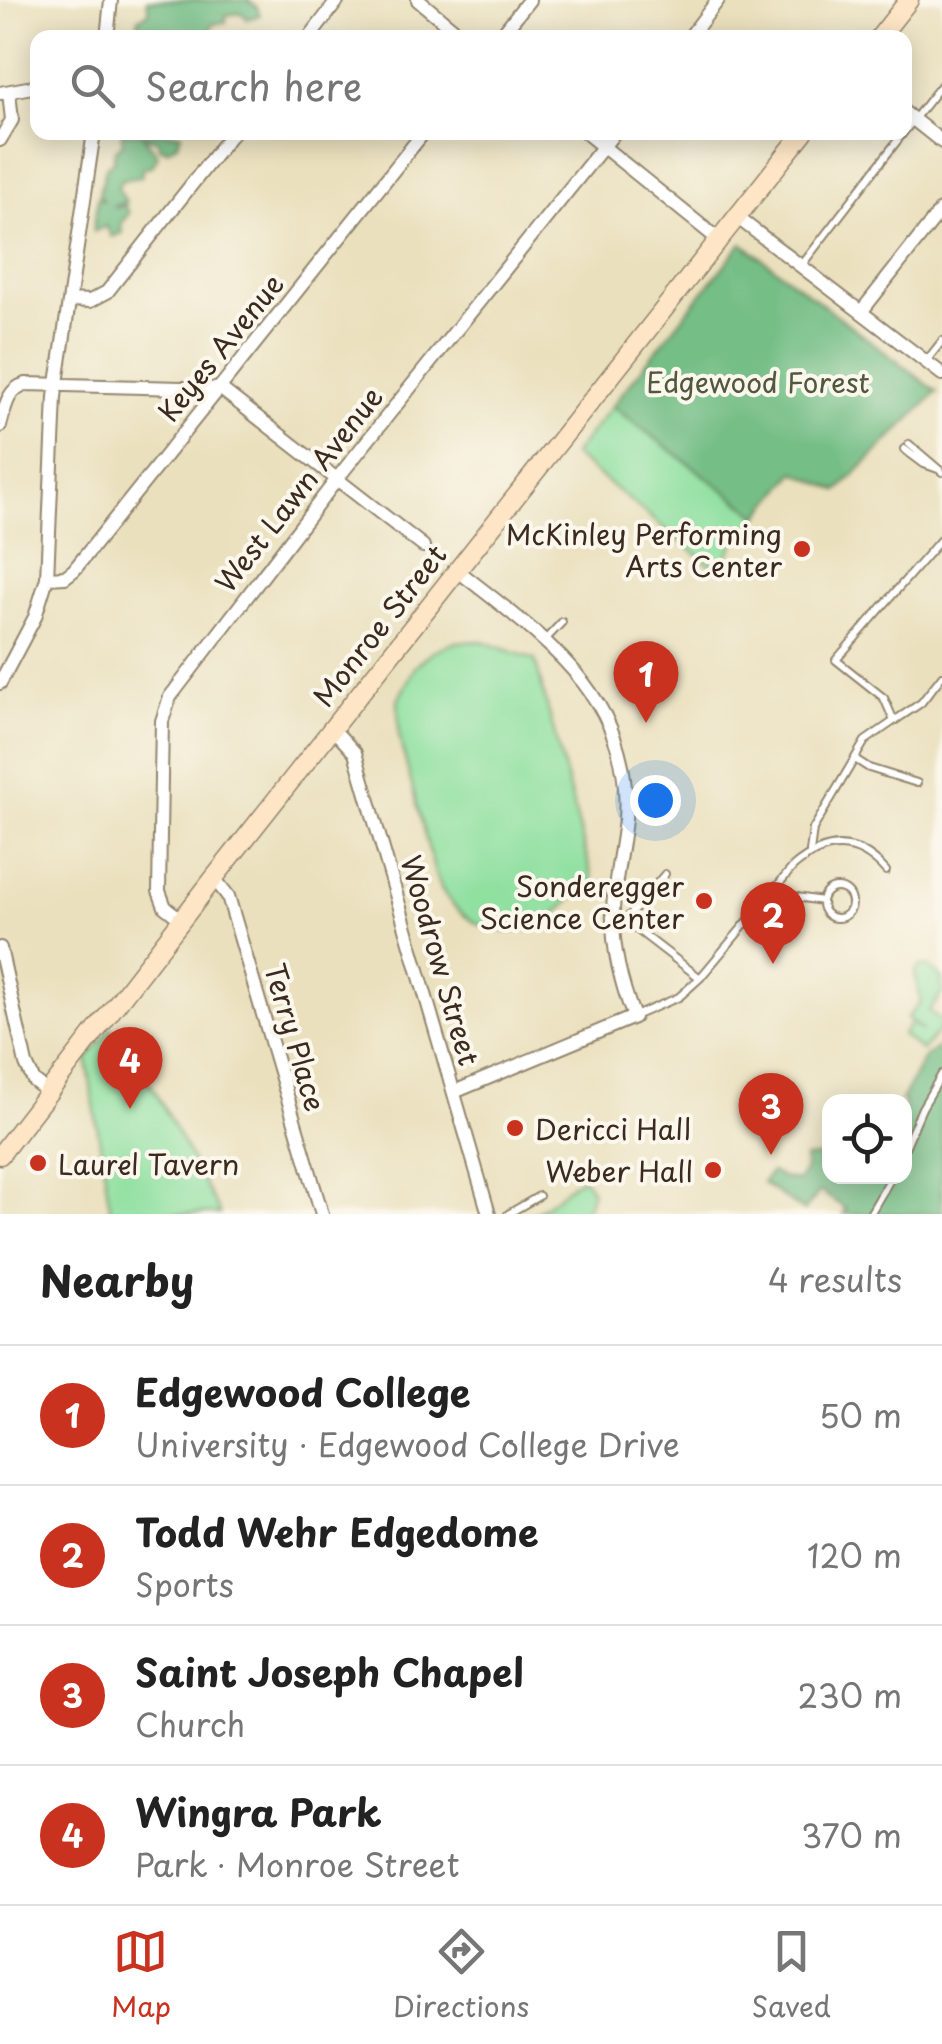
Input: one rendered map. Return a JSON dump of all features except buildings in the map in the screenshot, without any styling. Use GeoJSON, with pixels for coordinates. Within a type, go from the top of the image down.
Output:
{"type":"FeatureCollection","features":[{"type":"Feature","properties":{"kind":"main road"},"geometry":{"type":"LineString","coordinates":[[885,30],[909,0]]}},
{"type":"Feature","properties":{"kind":"main road","name":"Monroe Street"},"geometry":{"type":"LineString","coordinates":[[0,1155],[798,140]]}},
{"type":"Feature","properties":{"kind":"street"},"geometry":{"type":"LineString","coordinates":[[107,30],[111,0]]}},
{"type":"Feature","properties":{"kind":"street"},"geometry":{"type":"LineString","coordinates":[[315,30],[338,0]]}},
{"type":"Feature","properties":{"kind":"street"},"geometry":{"type":"LineString","coordinates":[[418,0],[454,30]]}},
{"type":"Feature","properties":{"kind":"street"},"geometry":{"type":"LineString","coordinates":[[506,30],[529,0]]}},
{"type":"Feature","properties":{"kind":"street"},"geometry":{"type":"LineString","coordinates":[[695,30],[718,0]]}},
{"type":"Feature","properties":{"kind":"street"},"geometry":{"type":"LineString","coordinates":[[0,140],[12,120],[5,93],[30,88]]}},
{"type":"Feature","properties":{"kind":"street"},"geometry":{"type":"LineString","coordinates":[[912,118],[942,142]]}},
{"type":"Feature","properties":{"kind":"street"},"geometry":{"type":"LineString","coordinates":[[0,682],[35,617],[47,578],[57,385],[93,140]]}},
{"type":"Feature","properties":{"kind":"street"},"geometry":{"type":"LineString","coordinates":[[70,300],[90,301],[107,292],[228,140]]}},
{"type":"Feature","properties":{"kind":"street","name":"Keyes Avenue"},"geometry":{"type":"LineString","coordinates":[[47,578],[70,574],[418,140]]}},
{"type":"Feature","properties":{"kind":"street"},"geometry":{"type":"LineString","coordinates":[[595,140],[719,240]]}},
{"type":"Feature","properties":{"kind":"street","name":"West Lawn Avenue"},"geometry":{"type":"LineString","coordinates":[[182,920],[165,906],[159,891],[159,790],[166,708],[183,676],[610,140]]}},
{"type":"Feature","properties":{"kind":"street"},"geometry":{"type":"LineString","coordinates":[[861,312],[942,208]]}},
{"type":"Feature","properties":{"kind":"street"},"geometry":{"type":"LineString","coordinates":[[738,218],[942,374]]}},
{"type":"Feature","properties":{"kind":"street"},"geometry":{"type":"LineString","coordinates":[[0,426],[8,399],[17,387],[26,384],[221,388],[424,546]]}},
{"type":"Feature","properties":{"kind":"street"},"geometry":{"type":"LineString","coordinates":[[454,1092],[634,1016],[618,962],[625,819],[619,753],[589,687],[546,640],[457,570]]}},
{"type":"Feature","properties":{"kind":"street","name":"Woodrow Street"},"geometry":{"type":"LineString","coordinates":[[332,728],[355,753],[489,1214]]}},
{"type":"Feature","properties":{"kind":"street","name":"Terry Place"},"geometry":{"type":"LineString","coordinates":[[214,878],[228,896],[322,1214]]}},
{"type":"Feature","properties":{"kind":"street"},"geometry":{"type":"LineString","coordinates":[[0,948],[26,1064],[34,1081],[48,1092]]}},
{"type":"Feature","properties":{"kind":"lane"},"geometry":{"type":"LineString","coordinates":[[912,113],[942,84]]}},
{"type":"Feature","properties":{"kind":"lane"},"geometry":{"type":"LineString","coordinates":[[801,266],[898,140]]}},
{"type":"Feature","properties":{"kind":"lane"},"geometry":{"type":"LineString","coordinates":[[926,362],[942,341]]}},
{"type":"Feature","properties":{"kind":"lane"},"geometry":{"type":"LineString","coordinates":[[906,447],[924,464],[941,469]]}},
{"type":"Feature","properties":{"kind":"lane"},"geometry":{"type":"LineString","coordinates":[[894,720],[884,698],[836,660],[942,538]]}},
{"type":"Feature","properties":{"kind":"lane"},"geometry":{"type":"LineString","coordinates":[[546,640],[562,622]]}},
{"type":"Feature","properties":{"kind":"lane"},"geometry":{"type":"LineString","coordinates":[[810,852],[813,828],[866,742],[921,703],[942,676]]}},
{"type":"Feature","properties":{"kind":"lane"},"geometry":{"type":"LineString","coordinates":[[855,758],[869,768],[917,783]]}},
{"type":"Feature","properties":{"kind":"lane"},"geometry":{"type":"LineString","coordinates":[[634,1016],[679,998],[810,852],[829,846],[848,847],[872,858],[886,871]]}},
{"type":"Feature","properties":{"kind":"lane"},"geometry":{"type":"LineString","coordinates":[[666,874],[620,922],[700,978]]}},
{"type":"Feature","properties":{"kind":"lane"},"geometry":{"type":"LineString","coordinates":[[842,888],[850,895],[852,904],[849,913],[836,918],[824,911],[822,901],[831,889],[842,888]]}},
{"type":"Feature","properties":{"kind":"lane"},"geometry":{"type":"LineString","coordinates":[[772,893],[822,901]]}},
{"type":"Feature","properties":{"kind":"lane"},"geometry":{"type":"LineString","coordinates":[[912,1131],[942,1074]]}},
{"type":"Feature","properties":{"kind":"lane"},"geometry":{"type":"LineString","coordinates":[[870,1214],[887,1184]]}},
{"type":"Feature","properties":{"kind":"lane"},"geometry":{"type":"LineString","coordinates":[[508,1214],[539,1196]]}},
{"type":"Feature","properties":{"kind":"green space"},"geometry":{"type":"Polygon","coordinates":[[[147,0],[248,0],[260,15],[247,19],[242,13],[226,15],[226,22],[213,24],[210,30],[137,30],[139,18],[149,12],[147,0]]]}},
{"type":"Feature","properties":{"kind":"green space"},"geometry":{"type":"Polygon","coordinates":[[[122,140],[146,140],[158,155],[153,165],[142,169],[141,177],[121,180],[118,188],[126,202],[113,206],[125,205],[129,213],[121,223],[122,233],[112,237],[106,226],[93,232],[98,197],[103,200],[99,193],[107,165],[113,162],[115,151],[122,140]]]}},
{"type":"Feature","properties":{"kind":"green space"},"geometry":{"type":"Polygon","coordinates":[[[158,140],[179,140],[167,150],[160,147],[158,140]]]}},
{"type":"Feature","properties":{"kind":"green space","name":"Edgewood Forest"},"geometry":{"type":"Polygon","coordinates":[[[742,243],[937,392],[838,491],[795,472],[759,516],[612,406],[742,243]]]}},
{"type":"Feature","properties":{"kind":"green space"},"geometry":{"type":"Polygon","coordinates":[[[612,406],[759,516],[742,537],[738,536],[726,559],[709,564],[573,455],[612,406]]]}},
{"type":"Feature","properties":{"kind":"green space"},"geometry":{"type":"Polygon","coordinates":[[[482,641],[535,660],[595,888],[578,894],[544,922],[527,929],[510,931],[478,924],[452,904],[442,890],[399,736],[398,700],[415,667],[433,651],[456,642],[482,641]]]}},
{"type":"Feature","properties":{"kind":"green space"},"geometry":{"type":"Polygon","coordinates":[[[919,966],[930,967],[942,978],[942,994],[929,1011],[942,1021],[942,1027],[922,1051],[902,1035],[911,1023],[923,1031],[907,1018],[921,1001],[915,974],[919,966]]]}},
{"type":"Feature","properties":{"kind":"green space"},"geometry":{"type":"Polygon","coordinates":[[[111,1028],[155,1091],[220,1214],[111,1214],[87,1060],[111,1028]]]}},
{"type":"Feature","properties":{"kind":"green space"},"geometry":{"type":"Polygon","coordinates":[[[942,1044],[942,1214],[843,1214],[846,1209],[820,1191],[804,1211],[762,1183],[771,1172],[798,1181],[805,1169],[805,1158],[822,1156],[822,1184],[912,1184],[912,1094],[905,1094],[924,1058],[942,1044]]]}},
{"type":"Feature","properties":{"kind":"green space"},"geometry":{"type":"Polygon","coordinates":[[[580,1178],[592,1191],[585,1214],[534,1214],[580,1178]]]}},
{"type":"Feature","properties":{"kind":"place","name":"McKinley Performing Arts Center"},"geometry":{"type":"Point","coordinates":[802,549]}},
{"type":"Feature","properties":{"kind":"place","name":"Edgewood College"},"geometry":{"type":"Point","coordinates":[646,723]}},
{"type":"Feature","properties":{"kind":"place","name":"Sonderegger Science Center"},"geometry":{"type":"Point","coordinates":[704,901]}},
{"type":"Feature","properties":{"kind":"place","name":"Todd Wehr Edgedome"},"geometry":{"type":"Point","coordinates":[773,964]}},
{"type":"Feature","properties":{"kind":"place","name":"Wingra Park"},"geometry":{"type":"Point","coordinates":[130,1109]}},
{"type":"Feature","properties":{"kind":"place","name":"Dericci Hall"},"geometry":{"type":"Point","coordinates":[515,1128]}},
{"type":"Feature","properties":{"kind":"place","name":"Saint Joseph Chapel"},"geometry":{"type":"Point","coordinates":[771,1155]}},
{"type":"Feature","properties":{"kind":"place","name":"Laurel Tavern"},"geometry":{"type":"Point","coordinates":[38,1163]}},
{"type":"Feature","properties":{"kind":"place","name":"Weber Hall"},"geometry":{"type":"Point","coordinates":[713,1170]}}]}
